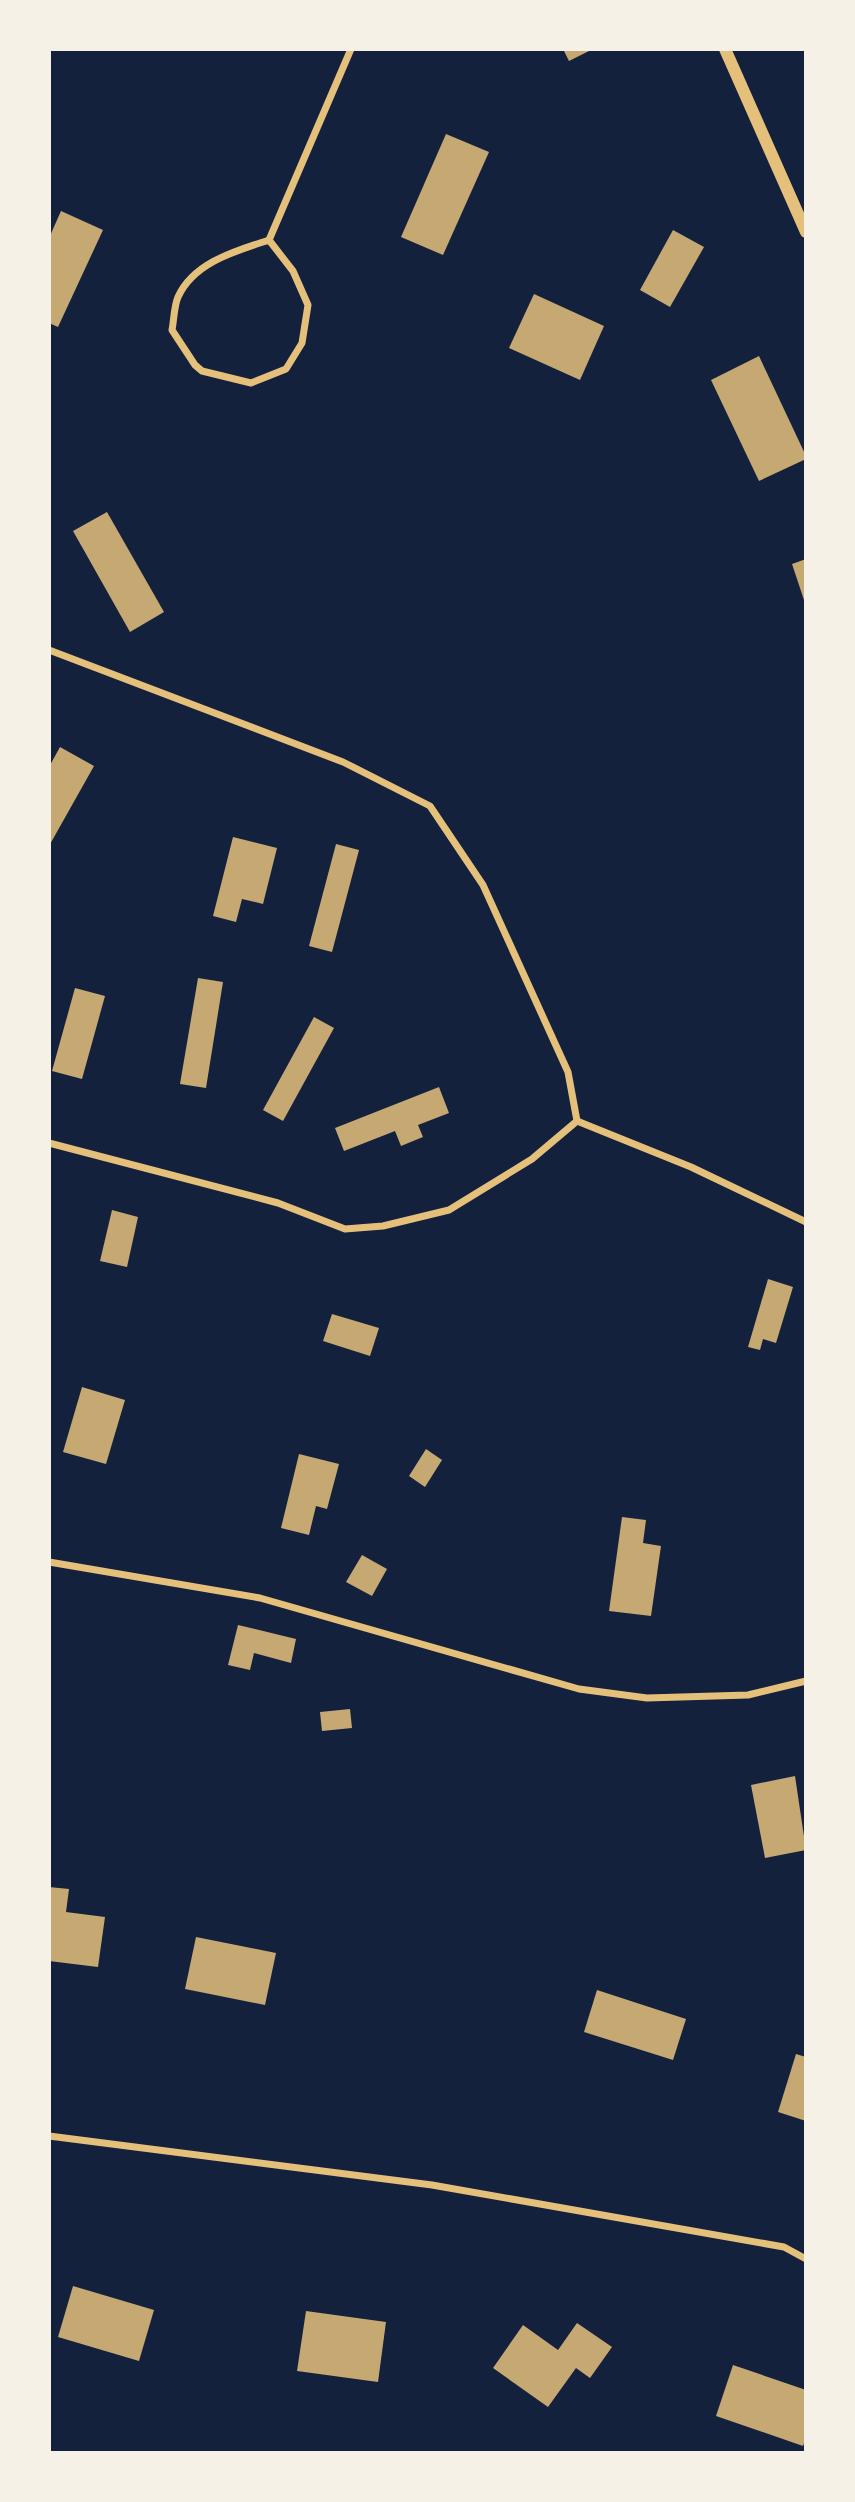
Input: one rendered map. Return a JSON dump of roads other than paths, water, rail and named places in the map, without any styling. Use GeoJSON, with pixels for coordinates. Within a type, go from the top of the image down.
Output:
{"type":"FeatureCollection","features":[{"type":"Feature","properties":{"kind":"street"},"geometry":{"type":"LineString","coordinates":[[269,240],[293,271],[308,306],[302,343],[286,369],[251,383],[202,371],[195,365],[172,330],[178,298],[191,279],[219,257],[269,240],[351,49]]}},
{"type":"Feature","properties":{"kind":"street"},"geometry":{"type":"LineString","coordinates":[[725,49],[806,232]]}},
{"type":"Feature","properties":{"kind":"street"},"geometry":{"type":"LineString","coordinates":[[49,650],[343,762],[430,806],[483,885],[568,1072],[578,1121]]}},
{"type":"Feature","properties":{"kind":"street"},"geometry":{"type":"LineString","coordinates":[[49,1143],[278,1203],[345,1229],[383,1226],[449,1210],[532,1159],[578,1121]]}},
{"type":"Feature","properties":{"kind":"street"},"geometry":{"type":"LineString","coordinates":[[578,1121],[691,1167],[806,1222]]}},
{"type":"Feature","properties":{"kind":"street"},"geometry":{"type":"LineString","coordinates":[[49,1562],[260,1598],[579,1689],[647,1698],[748,1695],[806,1681]]}},
{"type":"Feature","properties":{"kind":"street"},"geometry":{"type":"LineString","coordinates":[[49,2136],[432,2185],[784,2247],[806,2259]]}}]}
